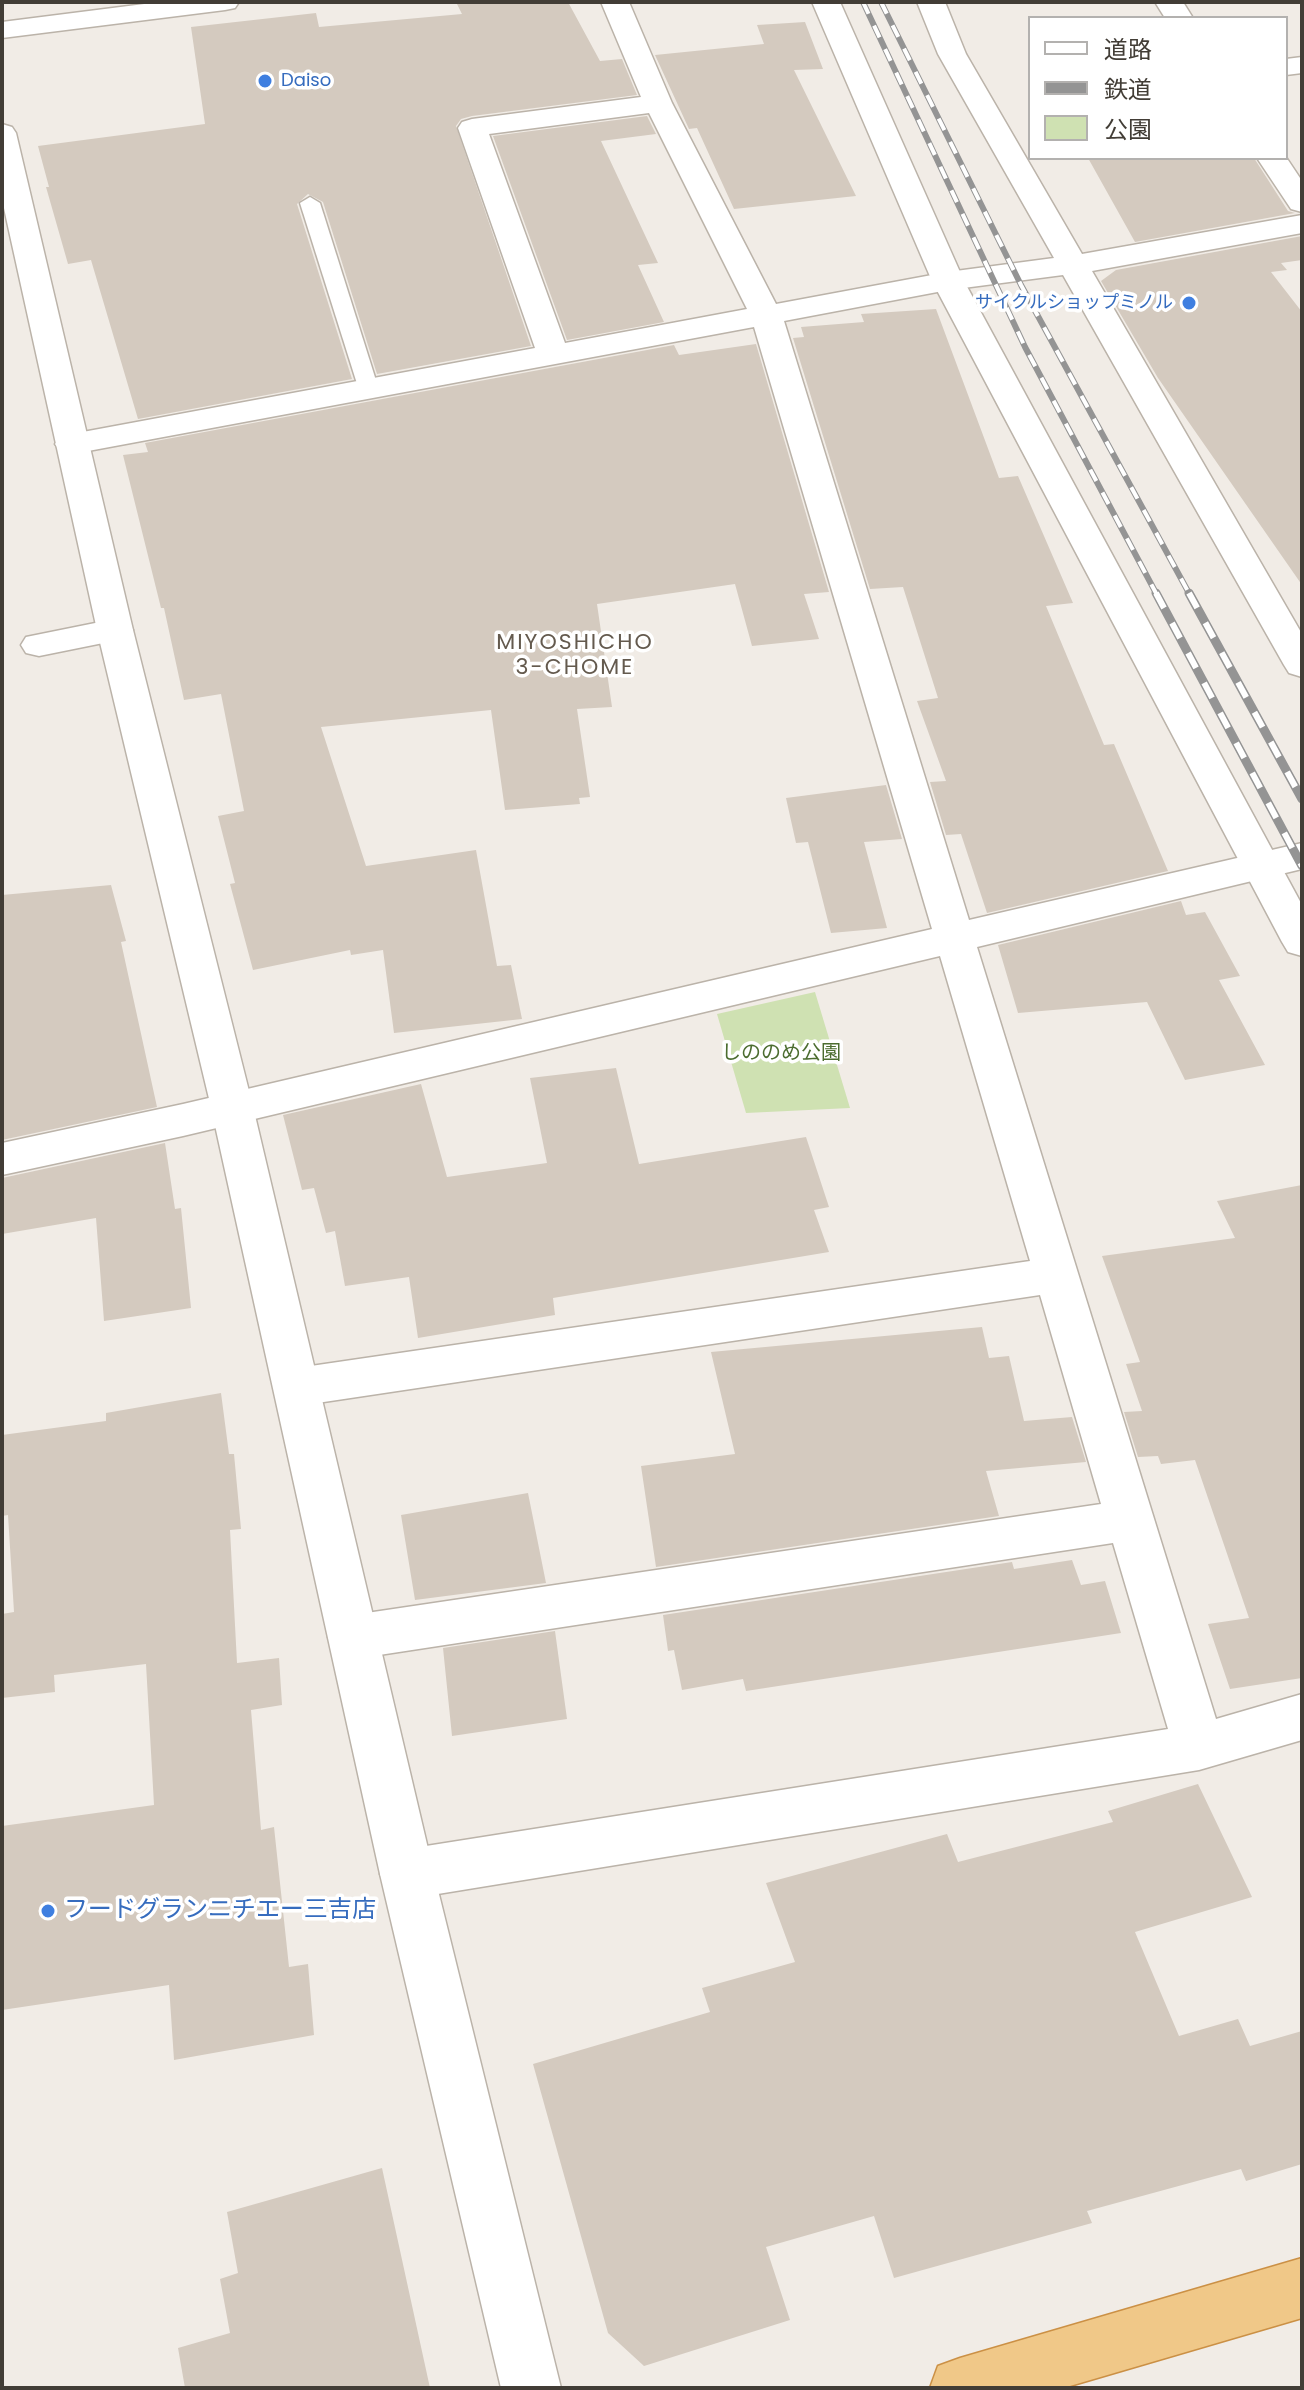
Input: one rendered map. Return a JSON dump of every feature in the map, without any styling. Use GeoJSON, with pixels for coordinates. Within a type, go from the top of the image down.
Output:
{"type":"FeatureCollection","features":[{"type":"Feature","properties":{"kind":"highway"},"geometry":{"type":"LineString","coordinates":[[960,2388],[1302,2288]]}},
{"type":"Feature","properties":{"kind":"street"},"geometry":{"type":"LineString","coordinates":[[2,30],[225,2]]}},
{"type":"Feature","properties":{"kind":"street"},"geometry":{"type":"LineString","coordinates":[[615,2],[658,103],[767,317],[1199,1747]]}},
{"type":"Feature","properties":{"kind":"street"},"geometry":{"type":"LineString","coordinates":[[826,2],[948,281],[1302,942]]}},
{"type":"Feature","properties":{"kind":"street"},"geometry":{"type":"LineString","coordinates":[[931,2],[952,54],[1302,665]]}},
{"type":"Feature","properties":{"kind":"street"},"geometry":{"type":"LineString","coordinates":[[554,357],[472,128],[658,103]]}},
{"type":"Feature","properties":{"kind":"street"},"geometry":{"type":"LineString","coordinates":[[2,133],[115,630],[232,1107],[407,1874],[531,2388]]}},
{"type":"Feature","properties":{"kind":"street"},"geometry":{"type":"LineString","coordinates":[[1273,160],[1302,203]]}},
{"type":"Feature","properties":{"kind":"street"},"geometry":{"type":"LineString","coordinates":[[72,444],[554,357],[948,281],[1072,265],[1302,224]]}},
{"type":"Feature","properties":{"kind":"street"},"geometry":{"type":"LineString","coordinates":[[39,645],[115,630]]}},
{"type":"Feature","properties":{"kind":"street"},"geometry":{"type":"LineString","coordinates":[[2,1159],[1302,856]]}},
{"type":"Feature","properties":{"kind":"street"},"geometry":{"type":"LineString","coordinates":[[297,1387],[1054,1275]]}},
{"type":"Feature","properties":{"kind":"street"},"geometry":{"type":"LineString","coordinates":[[353,1637],[1130,1520]]}},
{"type":"Feature","properties":{"kind":"street"},"geometry":{"type":"LineString","coordinates":[[407,1874],[1199,1747],[1302,1717]]}},
{"type":"Feature","properties":{"kind":"lane"},"geometry":{"type":"LineString","coordinates":[[310,203],[369,390]]}},
{"type":"Feature","properties":{"kind":"green space","name":"しののめ公園"},"geometry":{"type":"Polygon","coordinates":[[[815,992],[850,1108],[746,1113],[717,1014],[815,992]]]}},
{"type":"Feature","properties":{"kind":"building"},"geometry":{"type":"Polygon","coordinates":[[[456,2],[568,2],[600,61],[622,59],[637,95],[472,116],[461,119],[456,126],[531,346],[377,374],[323,202],[308,194],[297,204],[352,379],[138,419],[91,260],[68,264],[38,146],[205,124],[191,27],[316,13],[319,27],[462,14],[456,2]]]}},
{"type":"Feature","properties":{"kind":"building"},"geometry":{"type":"Polygon","coordinates":[[[805,22],[823,69],[794,70],[856,196],[734,209],[697,128],[689,129],[655,55],[764,44],[757,25],[805,22]]]}},
{"type":"Feature","properties":{"kind":"building"},"geometry":{"type":"Polygon","coordinates":[[[647,116],[656,134],[601,141],[658,263],[638,265],[664,322],[567,340],[493,136],[647,116]]]}},
{"type":"Feature","properties":{"kind":"building"},"geometry":{"type":"Polygon","coordinates":[[[1089,160],[1255,160],[1288,211],[1295,213],[1135,242],[1089,160]]]}},
{"type":"Feature","properties":{"kind":"building"},"geometry":{"type":"Polygon","coordinates":[[[1302,236],[1302,260],[1281,263],[1287,270],[1271,272],[1302,312],[1302,585],[1158,378],[1101,281],[1116,270],[1302,236]]]}},
{"type":"Feature","properties":{"kind":"building"},"geometry":{"type":"Polygon","coordinates":[[[936,309],[999,478],[1018,476],[1073,603],[1046,606],[1104,745],[1114,744],[1168,871],[987,913],[961,834],[946,835],[930,782],[946,781],[917,701],[938,698],[903,587],[870,589],[793,338],[804,337],[801,327],[864,322],[861,314],[936,309]]]}},
{"type":"Feature","properties":{"kind":"building"},"geometry":{"type":"Polygon","coordinates":[[[756,344],[829,592],[804,594],[819,639],[752,646],[735,584],[597,604],[612,707],[577,709],[590,797],[579,798],[580,804],[505,810],[491,710],[321,727],[366,866],[476,850],[497,966],[511,965],[522,1019],[394,1033],[383,950],[351,955],[350,950],[253,970],[230,884],[235,883],[218,816],[244,811],[221,694],[184,700],[164,608],[161,608],[123,455],[148,452],[145,443],[674,345],[679,355],[756,344]]]}},
{"type":"Feature","properties":{"kind":"building"},"geometry":{"type":"Polygon","coordinates":[[[886,785],[902,839],[864,842],[887,928],[831,933],[808,842],[796,843],[786,798],[886,785]]]}},
{"type":"Feature","properties":{"kind":"building"},"geometry":{"type":"Polygon","coordinates":[[[111,885],[126,941],[121,942],[157,1107],[2,1140],[2,895],[111,885]]]}},
{"type":"Feature","properties":{"kind":"building"},"geometry":{"type":"Polygon","coordinates":[[[1181,901],[1186,915],[1205,912],[1240,976],[1219,980],[1265,1065],[1185,1080],[1147,1002],[1018,1013],[998,945],[1181,901]]]}},
{"type":"Feature","properties":{"kind":"building"},"geometry":{"type":"Polygon","coordinates":[[[616,1068],[639,1164],[806,1137],[829,1207],[814,1210],[829,1252],[553,1298],[555,1315],[418,1338],[409,1277],[345,1286],[335,1231],[326,1233],[314,1188],[302,1190],[283,1115],[421,1084],[447,1177],[547,1163],[530,1078],[616,1068]]]}},
{"type":"Feature","properties":{"kind":"building"},"geometry":{"type":"Polygon","coordinates":[[[165,1143],[175,1209],[181,1208],[191,1308],[104,1321],[96,1218],[2,1234],[2,1178],[165,1143]]]}},
{"type":"Feature","properties":{"kind":"building"},"geometry":{"type":"Polygon","coordinates":[[[1302,1185],[1302,1678],[1230,1689],[1208,1624],[1249,1618],[1195,1460],[1161,1464],[1158,1456],[1138,1457],[1124,1412],[1142,1411],[1126,1364],[1140,1362],[1102,1256],[1235,1238],[1217,1201],[1302,1185]]]}},
{"type":"Feature","properties":{"kind":"building"},"geometry":{"type":"Polygon","coordinates":[[[982,1327],[989,1358],[1009,1356],[1024,1421],[1072,1417],[1086,1462],[986,1471],[999,1516],[656,1567],[641,1466],[735,1454],[711,1352],[982,1327]]]}},
{"type":"Feature","properties":{"kind":"building"},"geometry":{"type":"Polygon","coordinates":[[[221,1393],[229,1454],[234,1454],[241,1529],[230,1530],[237,1663],[279,1658],[282,1705],[251,1710],[261,1830],[274,1827],[289,1967],[308,1964],[314,2035],[174,2060],[169,1985],[2,2010],[2,1826],[154,1805],[146,1664],[54,1675],[55,1692],[2,1698],[2,1614],[14,1612],[8,1515],[2,1516],[2,1435],[106,1421],[106,1413],[221,1393]]]}},
{"type":"Feature","properties":{"kind":"building"},"geometry":{"type":"Polygon","coordinates":[[[528,1493],[546,1583],[415,1600],[401,1515],[528,1493]]]}},
{"type":"Feature","properties":{"kind":"building"},"geometry":{"type":"Polygon","coordinates":[[[1072,1560],[1081,1585],[1105,1581],[1121,1633],[746,1691],[743,1679],[682,1690],[674,1650],[668,1651],[663,1615],[1012,1562],[1014,1569],[1072,1560]]]}},
{"type":"Feature","properties":{"kind":"building"},"geometry":{"type":"Polygon","coordinates":[[[555,1631],[567,1719],[452,1736],[443,1648],[555,1631]]]}},
{"type":"Feature","properties":{"kind":"building"},"geometry":{"type":"Polygon","coordinates":[[[1198,1784],[1252,1897],[1135,1932],[1179,2036],[1238,2019],[1250,2046],[1302,2031],[1302,2164],[1246,2181],[1241,2169],[1087,2211],[1092,2223],[894,2278],[874,2216],[766,2247],[790,2320],[644,2366],[608,2333],[533,2064],[710,2012],[702,1988],[795,1962],[766,1883],[947,1834],[958,1862],[1113,1822],[1108,1811],[1198,1784]]]}},
{"type":"Feature","properties":{"kind":"building"},"geometry":{"type":"Polygon","coordinates":[[[382,2168],[430,2388],[185,2388],[178,2348],[230,2333],[220,2279],[238,2273],[227,2212],[382,2168]]]}},
{"type":"Feature","properties":{"kind":"railway"},"geometry":{"type":"LineString","coordinates":[[863,2],[1025,347],[1157,595]]}},
{"type":"Feature","properties":{"kind":"railway"},"geometry":{"type":"LineString","coordinates":[[881,2],[1021,285],[1190,595]]}},
{"type":"Feature","properties":{"kind":"railway"},"geometry":{"type":"LineString","coordinates":[[1156,593],[1302,866]]}},
{"type":"Feature","properties":{"kind":"railway"},"geometry":{"type":"LineString","coordinates":[[1189,593],[1302,799]]}},
{"type":"Feature","properties":{"kind":"place","name":"Daiso"},"geometry":{"type":"Point","coordinates":[265,81]}},
{"type":"Feature","properties":{"kind":"place","name":"サイクルショップミノル"},"geometry":{"type":"Point","coordinates":[1189,303]}},
{"type":"Feature","properties":{"kind":"place","name":"フードグランニチエー三吉店"},"geometry":{"type":"Point","coordinates":[48,1911]}},
{"type":"Feature","properties":{"kind":"district","name":"MIYOSHICHO 3-CHOME"},"geometry":{"type":"Point","coordinates":[575,656]}}]}
